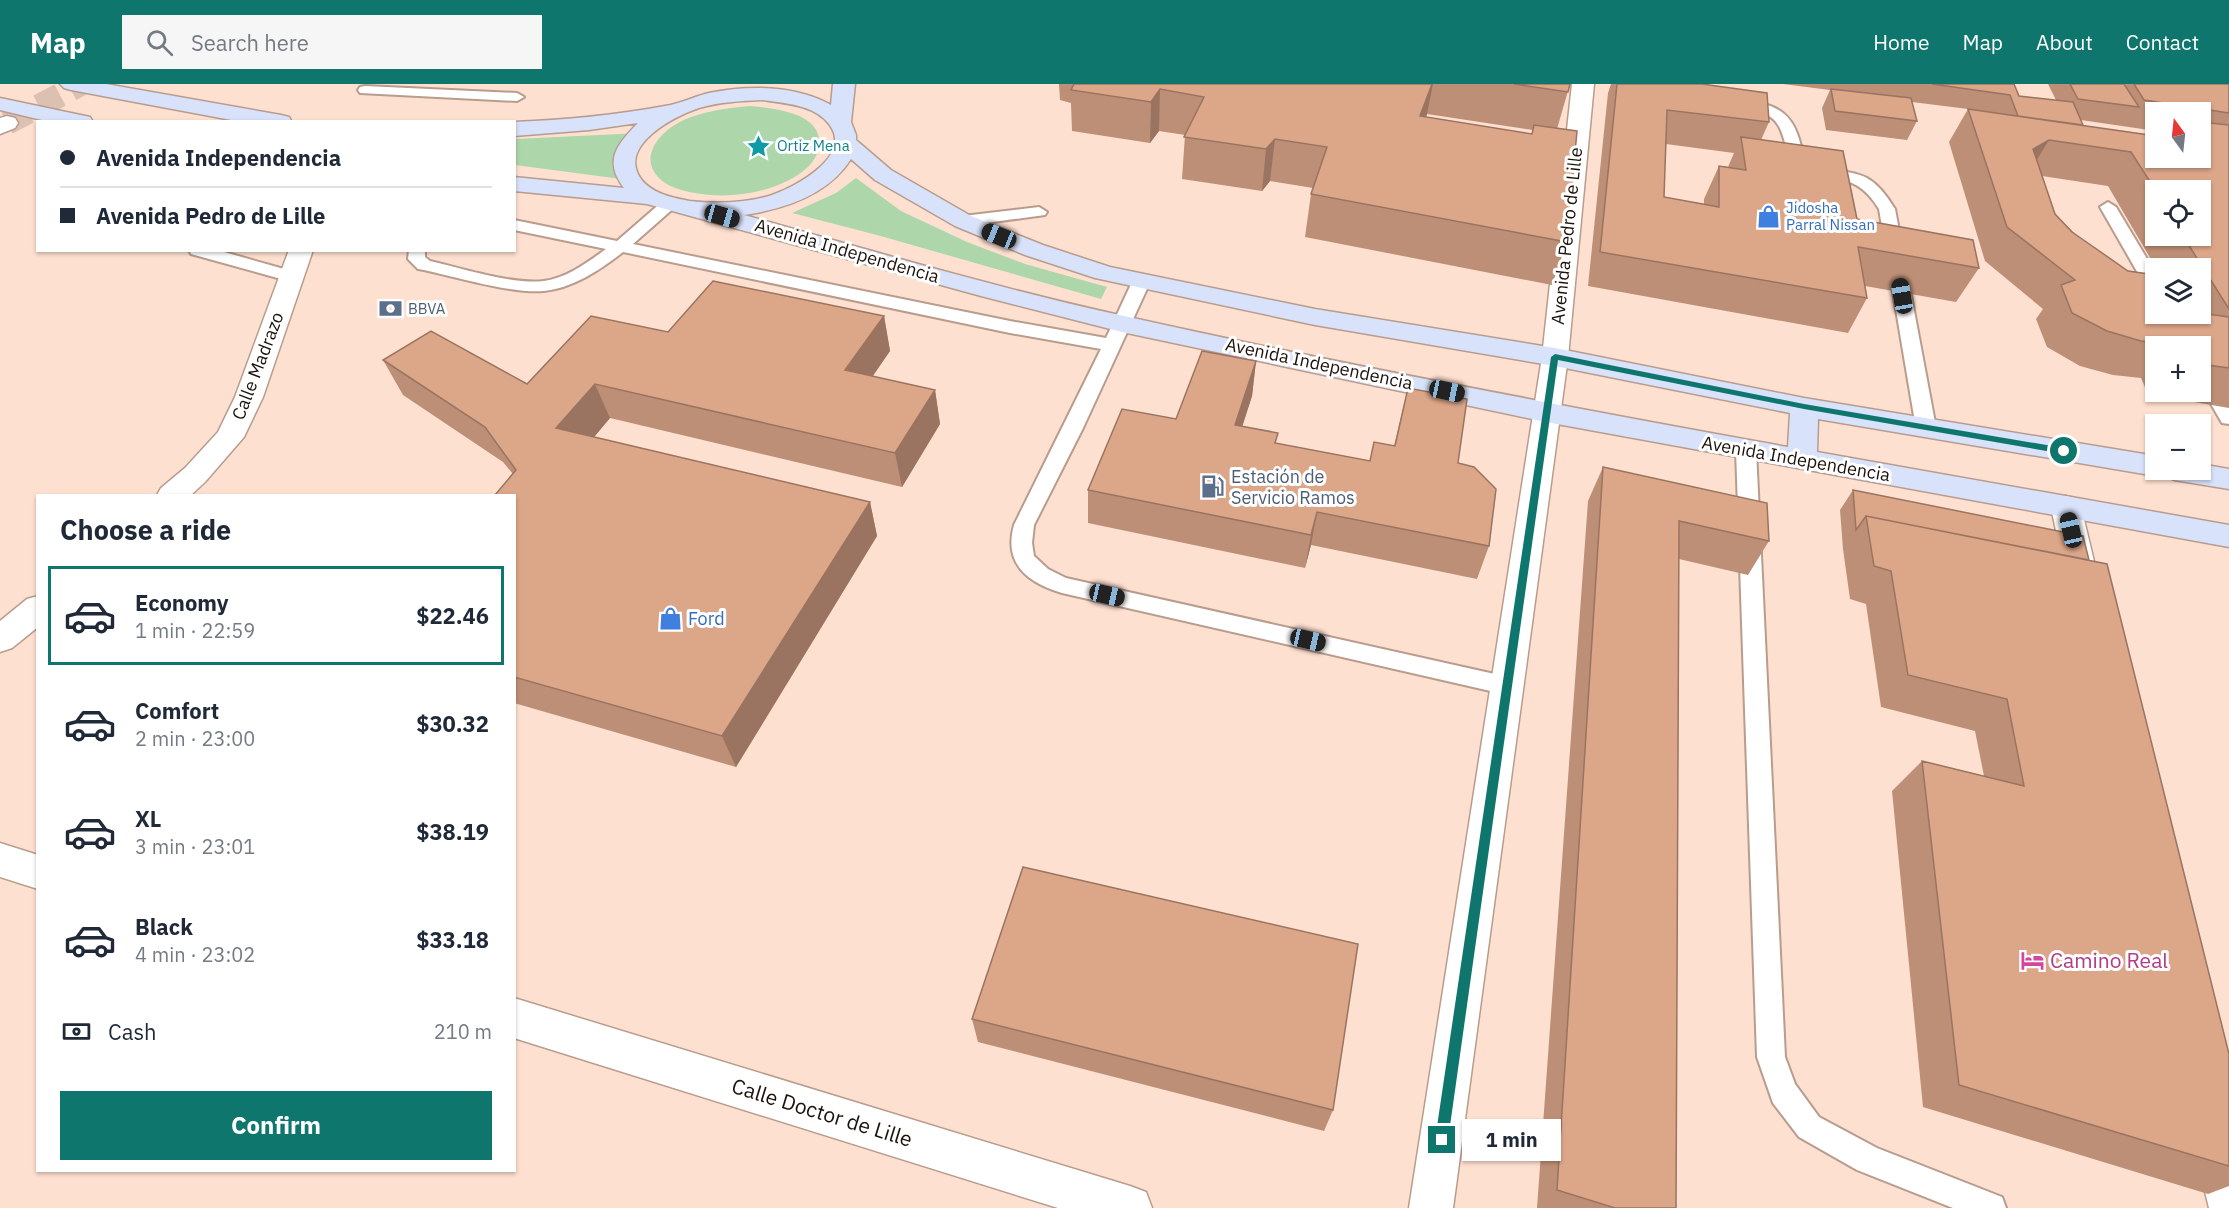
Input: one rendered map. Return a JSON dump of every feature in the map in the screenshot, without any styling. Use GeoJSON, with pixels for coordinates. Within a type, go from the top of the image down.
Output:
{"type":"FeatureCollection","features":[{"type":"Feature","properties":{"kind":"main road"},"geometry":{"type":"LineString","coordinates":[[71,84],[270,120]]}},
{"type":"Feature","properties":{"kind":"main road"},"geometry":{"type":"LineString","coordinates":[[661,201],[636,188],[627,175],[625,160],[629,146],[640,132],[657,119],[736,84]]}},
{"type":"Feature","properties":{"kind":"main road"},"geometry":{"type":"LineString","coordinates":[[516,184],[661,201],[700,210],[759,205],[795,193],[829,173],[841,158],[844,84]]}},
{"type":"Feature","properties":{"kind":"main road"},"geometry":{"type":"LineString","coordinates":[[516,129],[565,127],[625,120],[741,95],[782,96],[817,106],[883,175],[963,221],[1034,250],[1104,273],[1315,317],[1555,357],[1926,428],[2145,464]]}},
{"type":"Feature","properties":{"kind":"main road"},"geometry":{"type":"LineString","coordinates":[[2,118],[42,120]]}},
{"type":"Feature","properties":{"kind":"main road","name":"Avenida Independencia"},"geometry":{"type":"LineString","coordinates":[[700,210],[990,291],[1117,334],[2229,536]]}},
{"type":"Feature","properties":{"kind":"main road"},"geometry":{"type":"LineString","coordinates":[[1802,460],[1804,406]]}},
{"type":"Feature","properties":{"kind":"main road"},"geometry":{"type":"LineString","coordinates":[[2211,476],[2229,479]]}},
{"type":"Feature","properties":{"kind":"street","name":"Avenida Pedro de Lille"},"geometry":{"type":"LineString","coordinates":[[1431,1208],[1509,686],[1555,357],[1583,84]]}},
{"type":"Feature","properties":{"kind":"street","name":"Calle Madrazo"},"geometry":{"type":"LineString","coordinates":[[172,494],[195,475],[230,437],[249,397],[300,252]]}},
{"type":"Feature","properties":{"kind":"street"},"geometry":{"type":"LineString","coordinates":[[2066,507],[2090,612]]}},
{"type":"Feature","properties":{"kind":"street"},"geometry":{"type":"LineString","coordinates":[[0,639],[36,610]]}},
{"type":"Feature","properties":{"kind":"street"},"geometry":{"type":"LineString","coordinates":[[0,860],[36,871]]}},
{"type":"Feature","properties":{"kind":"street","name":"Calle Doctor de Lille"},"geometry":{"type":"LineString","coordinates":[[516,1019],[1130,1208]]}},
{"type":"Feature","properties":{"kind":"street"},"geometry":{"type":"LineString","coordinates":[[2207,1110],[2229,1203]]}},
{"type":"Feature","properties":{"kind":"lane"},"geometry":{"type":"LineString","coordinates":[[365,90],[516,97]]}},
{"type":"Feature","properties":{"kind":"lane"},"geometry":{"type":"LineString","coordinates":[[1717,99],[1763,108],[1780,117],[1785,122],[1795,150],[1805,163],[1861,178],[1873,186],[1880,196],[1887,209],[1926,428]]}},
{"type":"Feature","properties":{"kind":"lane"},"geometry":{"type":"LineString","coordinates":[[417,252],[416,259],[424,265],[538,288],[566,281],[619,248],[661,201]]}},
{"type":"Feature","properties":{"kind":"lane"},"geometry":{"type":"LineString","coordinates":[[2108,207],[2145,270]]}},
{"type":"Feature","properties":{"kind":"lane"},"geometry":{"type":"LineString","coordinates":[[963,221],[1040,212]]}},
{"type":"Feature","properties":{"kind":"lane","name":"Avenida Independencia"},"geometry":{"type":"LineString","coordinates":[[516,225],[1010,327],[1117,334]]}},
{"type":"Feature","properties":{"kind":"lane"},"geometry":{"type":"LineString","coordinates":[[204,252],[292,277]]}},
{"type":"Feature","properties":{"kind":"lane"},"geometry":{"type":"LineString","coordinates":[[1142,280],[1050,477],[1023,526],[1020,545],[1026,563],[1044,578],[1062,585],[1509,686]]}},
{"type":"Feature","properties":{"kind":"lane"},"geometry":{"type":"LineString","coordinates":[[2211,387],[2229,418]]}},
{"type":"Feature","properties":{"kind":"lane"},"geometry":{"type":"LineString","coordinates":[[1746,450],[1771,1057],[1783,1093],[1809,1127],[1868,1159],[1991,1208]]}},
{"type":"Feature","properties":{"kind":"green space"},"geometry":{"type":"Polygon","coordinates":[[[750,106],[782,110],[804,118],[812,124],[817,133],[819,146],[813,162],[797,176],[784,183],[755,192],[709,195],[670,186],[655,173],[650,161],[651,153],[663,134],[673,126],[711,111],[750,106]]]}},
{"type":"Feature","properties":{"kind":"green space"},"geometry":{"type":"Polygon","coordinates":[[[641,133],[621,179],[516,165],[516,139],[641,133]]]}},
{"type":"Feature","properties":{"kind":"green space"},"geometry":{"type":"Polygon","coordinates":[[[856,178],[901,211],[967,242],[1025,264],[1107,287],[1101,299],[792,213],[836,193],[856,178]]]}},
{"type":"Feature","properties":{"kind":"building"},"geometry":{"type":"Polygon","coordinates":[[[1074,84],[1432,84],[1420,116],[1532,134],[1534,125],[1577,131],[1567,242],[1311,194],[1327,147],[1275,139],[1266,149],[1184,137],[1204,97],[1160,89],[1151,102],[1071,90],[1074,84]]]}},
{"type":"Feature","properties":{"kind":"building"},"geometry":{"type":"Polygon","coordinates":[[[1514,84],[1570,84],[1568,92],[1514,84]]]}},
{"type":"Feature","properties":{"kind":"building"},"geometry":{"type":"Polygon","coordinates":[[[1617,84],[1702,84],[1767,93],[1769,122],[1667,110],[1664,197],[1719,207],[1719,166],[1746,170],[1741,137],[1843,151],[1857,219],[1973,240],[1979,268],[1858,247],[1867,298],[1600,252],[1617,84]]]}},
{"type":"Feature","properties":{"kind":"building"},"geometry":{"type":"Polygon","coordinates":[[[1932,84],[2014,84],[2019,96],[2073,102],[2083,125],[2018,116],[2010,95],[1932,84]]]}},
{"type":"Feature","properties":{"kind":"building"},"geometry":{"type":"Polygon","coordinates":[[[2070,84],[2124,84],[2139,107],[2078,99],[2070,84]]]}},
{"type":"Feature","properties":{"kind":"building"},"geometry":{"type":"Polygon","coordinates":[[[2134,84],[2229,84],[2229,113],[2211,110],[2211,102],[2144,100],[2134,84]]]}},
{"type":"Feature","properties":{"kind":"building"},"geometry":{"type":"Polygon","coordinates":[[[1831,89],[1911,98],[1917,121],[1835,111],[1831,89]]]}},
{"type":"Feature","properties":{"kind":"building"},"geometry":{"type":"Polygon","coordinates":[[[1968,109],[2145,134],[2145,168],[2211,168],[2211,123],[2229,125],[2229,309],[2211,280],[2211,258],[2197,258],[2189,246],[2211,246],[2211,180],[2149,180],[2131,152],[2049,140],[2033,149],[2055,214],[2072,232],[2128,271],[2145,273],[2145,324],[2211,324],[2211,315],[2229,317],[2229,368],[2211,366],[2211,336],[2145,336],[2145,341],[2141,341],[2107,331],[2072,313],[2061,285],[2075,280],[2007,227],[1968,109]]]}},
{"type":"Feature","properties":{"kind":"building","name":"Ford"},"geometry":{"type":"Polygon","coordinates":[[[713,281],[884,316],[845,370],[935,390],[895,453],[595,384],[556,428],[870,502],[722,736],[516,678],[516,494],[496,494],[516,470],[485,427],[383,360],[431,331],[527,384],[591,316],[668,332],[713,281]]]}},
{"type":"Feature","properties":{"kind":"building","name":"Estación de Servicio Ramos"},"geometry":{"type":"Polygon","coordinates":[[[1202,351],[1256,361],[1235,425],[1278,433],[1275,443],[1370,461],[1374,442],[1395,446],[1408,388],[1467,399],[1458,463],[1474,467],[1496,489],[1489,546],[1317,512],[1311,535],[1088,490],[1122,409],[1176,419],[1202,351]]]}},
{"type":"Feature","properties":{"kind":"building"},"geometry":{"type":"Polygon","coordinates":[[[1603,467],[1767,503],[1769,541],[1679,521],[1676,1208],[1615,1208],[1557,1190],[1603,467]]]}},
{"type":"Feature","properties":{"kind":"building"},"geometry":{"type":"Polygon","coordinates":[[[1853,490],[2083,536],[2089,560],[1866,516],[1856,530],[1853,490]]]}},
{"type":"Feature","properties":{"kind":"building","name":"Camino Real"},"geometry":{"type":"Polygon","coordinates":[[[1866,516],[2107,564],[2229,1054],[2229,1166],[1959,1085],[1922,761],[2024,786],[2007,699],[1908,675],[1891,571],[1874,566],[1866,516]]]}},
{"type":"Feature","properties":{"kind":"building"},"geometry":{"type":"Polygon","coordinates":[[[1023,867],[1358,944],[1333,1110],[972,1019],[1023,867]]]}},
{"type":"Feature","properties":{"kind":"tunnel"},"geometry":{"type":"LineString","coordinates":[[7,123],[81,84]]}},
{"type":"Feature","properties":{"kind":"place","name":"Ortiz Mena"},"geometry":{"type":"Point","coordinates":[759,146]}},
{"type":"Feature","properties":{"kind":"place","name":"Jidosha Parral Nissan"},"geometry":{"type":"Point","coordinates":[1768,217]}},
{"type":"Feature","properties":{"kind":"place","name":"BBVA"},"geometry":{"type":"Point","coordinates":[390,309]}},
{"type":"Feature","properties":{"kind":"place","name":"Estación de Servicio Ramos"},"geometry":{"type":"Point","coordinates":[1213,487]}},
{"type":"Feature","properties":{"kind":"place","name":"Ford"},"geometry":{"type":"Point","coordinates":[670,619]}},
{"type":"Feature","properties":{"kind":"place","name":"Camino Real"},"geometry":{"type":"Point","coordinates":[2032,961]}},
{"type":"Feature","properties":{"kind":"route"},"geometry":{"type":"LineString","coordinates":[[1442,1140],[1555,357],[1804,406],[2064,451]]}}]}
